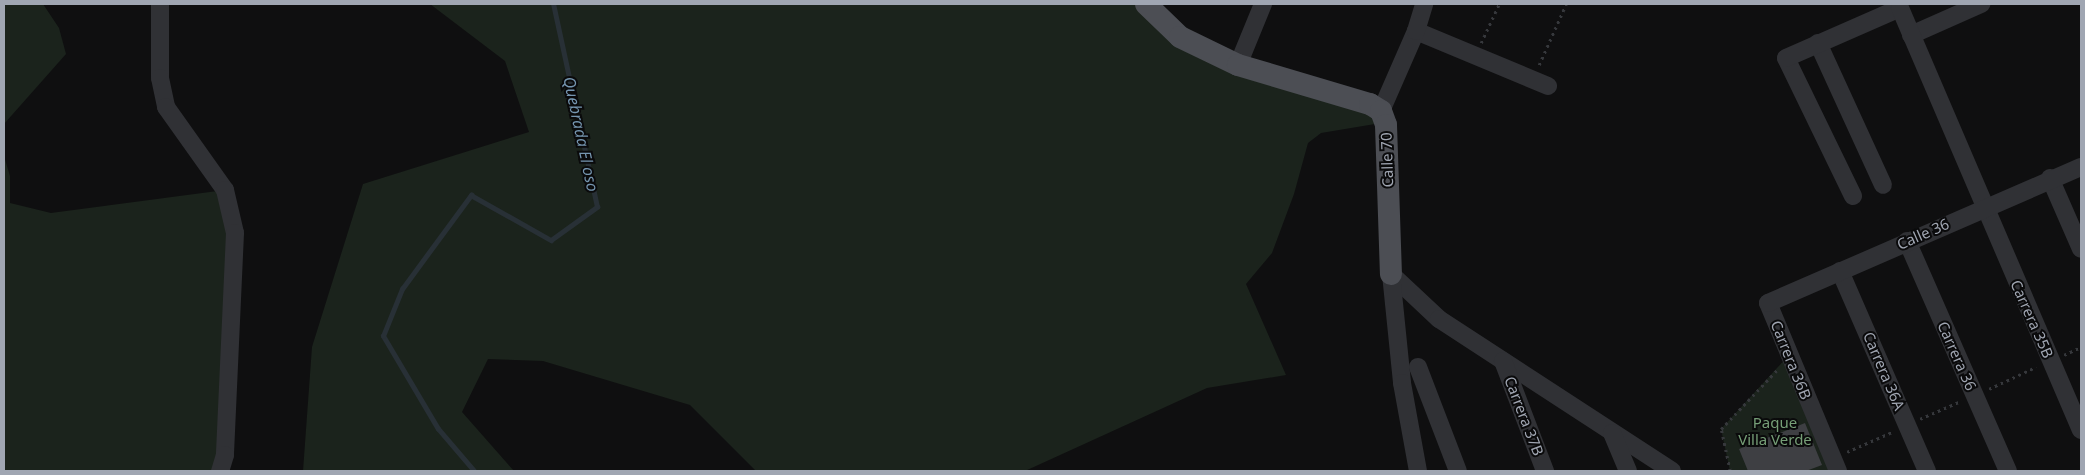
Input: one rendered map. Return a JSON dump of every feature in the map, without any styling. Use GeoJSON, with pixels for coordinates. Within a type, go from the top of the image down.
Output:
{"type":"FeatureCollection","features":[{"type":"Feature","properties":{"kind":"main road","name":"Calle 70"},"geometry":{"type":"LineString","coordinates":[[1146,4],[1180,37],[1238,65],[1370,104],[1381,111],[1386,125],[1391,274]]}},
{"type":"Feature","properties":{"kind":"street"},"geometry":{"type":"LineString","coordinates":[[160,4],[160,78],[166,107],[225,190],[235,233],[225,455],[220,471]]}},
{"type":"Feature","properties":{"kind":"street"},"geometry":{"type":"LineString","coordinates":[[1238,65],[1263,4]]}},
{"type":"Feature","properties":{"kind":"street"},"geometry":{"type":"LineString","coordinates":[[1381,111],[1416,31],[1424,4]]}},
{"type":"Feature","properties":{"kind":"street"},"geometry":{"type":"LineString","coordinates":[[1911,35],[1981,4]]}},
{"type":"Feature","properties":{"kind":"street","name":"Carrera 35B"},"geometry":{"type":"LineString","coordinates":[[1818,43],[1900,8],[1980,201],[2081,430]]}},
{"type":"Feature","properties":{"kind":"street"},"geometry":{"type":"LineString","coordinates":[[1416,31],[1540,83]]}},
{"type":"Feature","properties":{"kind":"street"},"geometry":{"type":"LineString","coordinates":[[1853,196],[1786,58],[1818,43],[1883,185]]}},
{"type":"Feature","properties":{"kind":"street","name":"Calle 36"},"geometry":{"type":"LineString","coordinates":[[1768,303],[1907,241],[1980,201],[2080,166]]}},
{"type":"Feature","properties":{"kind":"street"},"geometry":{"type":"LineString","coordinates":[[2050,178],[2081,249]]}},
{"type":"Feature","properties":{"kind":"street","name":"Carrera 36"},"geometry":{"type":"LineString","coordinates":[[1907,241],[2008,471]]}},
{"type":"Feature","properties":{"kind":"street","name":"Carrera 36A"},"geometry":{"type":"LineString","coordinates":[[1840,271],[1927,471]]}},
{"type":"Feature","properties":{"kind":"street"},"geometry":{"type":"LineString","coordinates":[[1391,274],[1439,319],[1672,471]]}},
{"type":"Feature","properties":{"kind":"street","name":"Calle 70"},"geometry":{"type":"LineString","coordinates":[[1391,274],[1402,383],[1418,471]]}},
{"type":"Feature","properties":{"kind":"street","name":"Carrera 36B"},"geometry":{"type":"LineString","coordinates":[[1768,303],[1788,356],[1835,465]]}},
{"type":"Feature","properties":{"kind":"street","name":"Carrera 37B"},"geometry":{"type":"LineString","coordinates":[[1503,361],[1545,471]]}},
{"type":"Feature","properties":{"kind":"street"},"geometry":{"type":"LineString","coordinates":[[1418,367],[1458,471]]}},
{"type":"Feature","properties":{"kind":"street"},"geometry":{"type":"LineString","coordinates":[[1612,433],[1628,471]]}},
{"type":"Feature","properties":{"kind":"path"},"geometry":{"type":"LineString","coordinates":[[1475,55],[1499,4]]}},
{"type":"Feature","properties":{"kind":"path"},"geometry":{"type":"LineString","coordinates":[[1540,83],[1566,4]]}},
{"type":"Feature","properties":{"kind":"path"},"geometry":{"type":"LineString","coordinates":[[1835,465],[1907,425],[2081,347]]}},
{"type":"Feature","properties":{"kind":"path"},"geometry":{"type":"LineString","coordinates":[[1730,471],[1721,429],[1788,356]]}},
{"type":"Feature","properties":{"kind":"green space"},"geometry":{"type":"Polygon","coordinates":[[[4,4],[43,4],[59,28],[66,54],[4,124],[4,4]]]}},
{"type":"Feature","properties":{"kind":"green space"},"geometry":{"type":"Polygon","coordinates":[[[430,4],[1144,4],[1160,20],[1320,89],[1370,104],[1381,123],[1321,133],[1308,143],[1294,194],[1272,253],[1246,284],[1286,375],[1207,388],[1025,471],[756,471],[690,405],[543,361],[488,359],[462,412],[514,471],[303,471],[312,347],[363,184],[529,132],[505,61],[430,4]]]}},
{"type":"Feature","properties":{"kind":"green space"},"geometry":{"type":"Polygon","coordinates":[[[4,156],[10,176],[10,203],[51,213],[225,190],[232,271],[218,471],[4,471],[4,156]]]}},
{"type":"Feature","properties":{"kind":"green space","name":"Paque Villa Verde"},"geometry":{"type":"Polygon","coordinates":[[[1788,356],[1838,471],[1730,471],[1721,429],[1788,356]]]}},
{"type":"Feature","properties":{"kind":"building"},"geometry":{"type":"Polygon","coordinates":[[[1805,423],[1822,465],[1806,471],[1748,471],[1739,449],[1805,423]]]}},
{"type":"Feature","properties":{"kind":"waterway","name":"Quebrada El oso"},"geometry":{"type":"LineString","coordinates":[[474,471],[438,429],[383,336],[402,289],[471,195],[551,240],[597,207],[553,4]]}}]}
